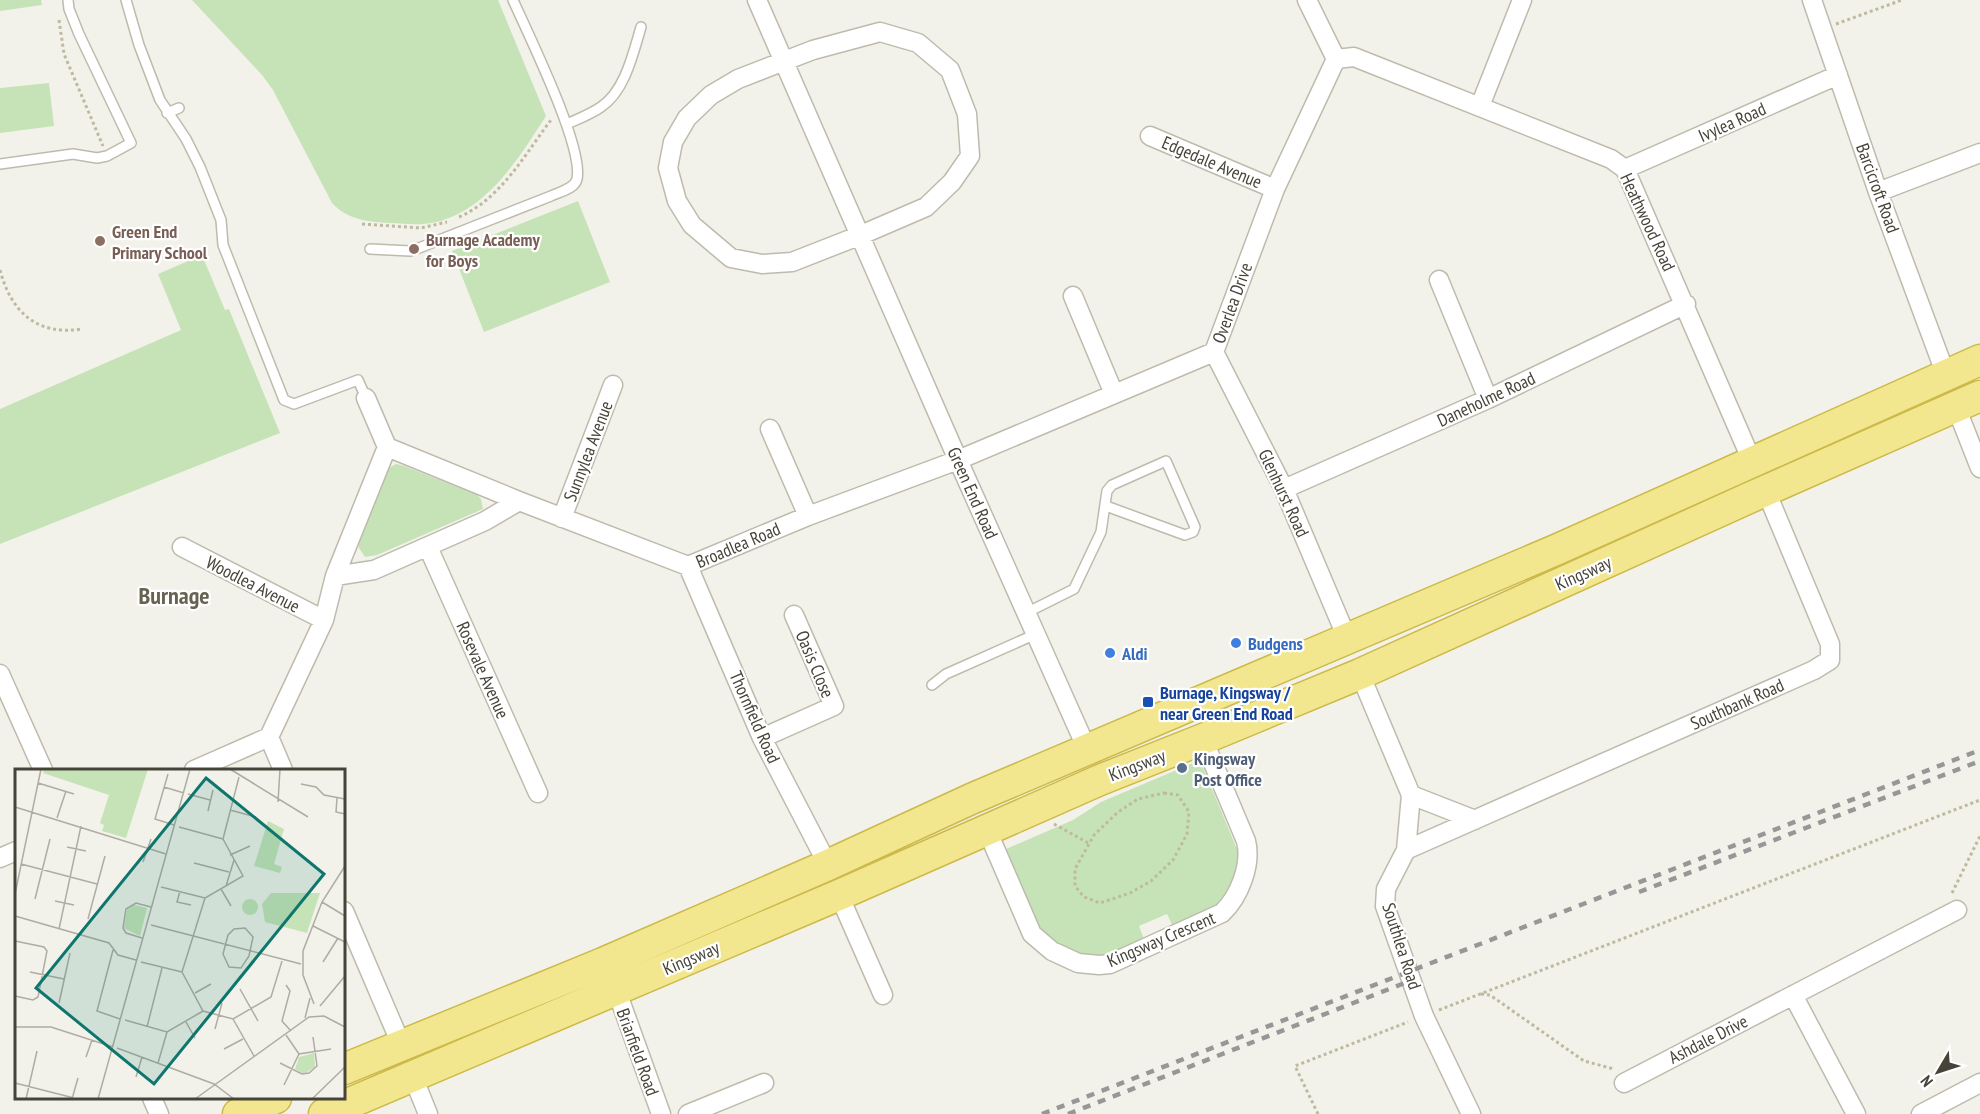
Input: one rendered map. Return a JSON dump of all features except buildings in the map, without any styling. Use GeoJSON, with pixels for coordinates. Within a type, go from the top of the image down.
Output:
{"type":"FeatureCollection","features":[{"type":"Feature","properties":{"kind":"highway","name":"Kingsway"},"geometry":{"type":"LineString","coordinates":[[345,1069],[603,963],[828,865],[971,799],[1558,549],[1980,360]]}},
{"type":"Feature","properties":{"kind":"highway","name":"Kingsway"},"geometry":{"type":"LineString","coordinates":[[324,1114],[839,895],[1100,780],[1203,740],[1360,674],[1968,401]]}},
{"type":"Feature","properties":{"kind":"highway"},"geometry":{"type":"LineString","coordinates":[[1087,749],[1100,780]]}},
{"type":"Feature","properties":{"kind":"highway"},"geometry":{"type":"LineString","coordinates":[[238,1114],[274,1099]]}},
{"type":"Feature","properties":{"kind":"street","name":"Green End Road"},"geometry":{"type":"LineString","coordinates":[[757,0],[1087,749]]}},
{"type":"Feature","properties":{"kind":"street"},"geometry":{"type":"LineString","coordinates":[[1308,0],[1336,59]]}},
{"type":"Feature","properties":{"kind":"street"},"geometry":{"type":"LineString","coordinates":[[1480,106],[1522,0]]}},
{"type":"Feature","properties":{"kind":"street","name":"Barcicroft Road"},"geometry":{"type":"LineString","coordinates":[[1812,0],[1878,192],[1946,375]]}},
{"type":"Feature","properties":{"kind":"street"},"geometry":{"type":"LineString","coordinates":[[880,32],[918,43],[950,70],[967,114],[970,156],[952,182],[926,207],[861,235],[792,262],[762,264],[730,258],[692,225],[677,201],[668,168],[673,142],[687,118],[711,95],[738,79],[813,50],[880,32]]}},
{"type":"Feature","properties":{"kind":"street","name":"Heathwood Road"},"geometry":{"type":"LineString","coordinates":[[1336,59],[1354,57],[1611,159],[1625,168],[1686,304],[1752,461]]}},
{"type":"Feature","properties":{"kind":"street","name":"Overlea Drive"},"geometry":{"type":"LineString","coordinates":[[958,459],[1214,352],[1275,189],[1336,59]]}},
{"type":"Feature","properties":{"kind":"street","name":"Ivylea Road"},"geometry":{"type":"LineString","coordinates":[[1625,168],[1838,75]]}},
{"type":"Feature","properties":{"kind":"street","name":"Edgedale Avenue"},"geometry":{"type":"LineString","coordinates":[[1150,136],[1275,189]]}},
{"type":"Feature","properties":{"kind":"street"},"geometry":{"type":"LineString","coordinates":[[1878,192],[1980,153]]}},
{"type":"Feature","properties":{"kind":"street"},"geometry":{"type":"LineString","coordinates":[[1439,280],[1488,399]]}},
{"type":"Feature","properties":{"kind":"street"},"geometry":{"type":"LineString","coordinates":[[1073,296],[1114,394]]}},
{"type":"Feature","properties":{"kind":"street","name":"Daneholme Road"},"geometry":{"type":"LineString","coordinates":[[1284,489],[1488,399],[1686,304]]}},
{"type":"Feature","properties":{"kind":"street","name":"Glenhurst Road"},"geometry":{"type":"LineString","coordinates":[[1214,352],[1284,489],[1347,638]]}},
{"type":"Feature","properties":{"kind":"street","name":"Sunnylea Avenue"},"geometry":{"type":"LineString","coordinates":[[562,518],[613,385]]}},
{"type":"Feature","properties":{"kind":"street"},"geometry":{"type":"LineString","coordinates":[[198,769],[269,737],[324,620],[335,576],[387,447],[366,398]]}},
{"type":"Feature","properties":{"kind":"street"},"geometry":{"type":"LineString","coordinates":[[1968,401],[1980,468]]}},
{"type":"Feature","properties":{"kind":"street"},"geometry":{"type":"LineString","coordinates":[[770,429],[808,516]]}},
{"type":"Feature","properties":{"kind":"street","name":"Broadlea Road"},"geometry":{"type":"LineString","coordinates":[[387,447],[688,566],[808,516],[958,459]]}},
{"type":"Feature","properties":{"kind":"street","name":"Southbank Road"},"geometry":{"type":"LineString","coordinates":[[1406,850],[1814,670],[1830,660],[1830,644],[1766,491]]}},
{"type":"Feature","properties":{"kind":"street"},"geometry":{"type":"LineString","coordinates":[[335,576],[374,570],[485,521],[519,501]]}},
{"type":"Feature","properties":{"kind":"street","name":"Woodlea Avenue"},"geometry":{"type":"LineString","coordinates":[[182,547],[324,620]]}},
{"type":"Feature","properties":{"kind":"street","name":"Rosevale Avenue"},"geometry":{"type":"LineString","coordinates":[[428,547],[538,793]]}},
{"type":"Feature","properties":{"kind":"street","name":"Thornfield Road"},"geometry":{"type":"LineString","coordinates":[[688,566],[762,738],[828,865]]}},
{"type":"Feature","properties":{"kind":"street","name":"Oasis Close"},"geometry":{"type":"LineString","coordinates":[[762,738],[834,706],[794,615]]}},
{"type":"Feature","properties":{"kind":"street"},"geometry":{"type":"LineString","coordinates":[[0,674],[42,769]]}},
{"type":"Feature","properties":{"kind":"street","name":"Southlea Road"},"geometry":{"type":"LineString","coordinates":[[1360,674],[1411,795],[1406,850],[1386,889],[1385,906],[1424,1016],[1471,1114]]}},
{"type":"Feature","properties":{"kind":"street"},"geometry":{"type":"LineString","coordinates":[[269,737],[283,769]]}},
{"type":"Feature","properties":{"kind":"street","name":"Kingsway Crescent"},"geometry":{"type":"LineString","coordinates":[[987,830],[1032,934],[1052,951],[1078,963],[1099,965],[1110,963],[1221,914],[1234,898],[1248,861],[1248,851],[1246,841],[1203,740]]}},
{"type":"Feature","properties":{"kind":"street"},"geometry":{"type":"LineString","coordinates":[[1411,795],[1476,820]]}},
{"type":"Feature","properties":{"kind":"street"},"geometry":{"type":"LineString","coordinates":[[0,858],[15,850]]}},
{"type":"Feature","properties":{"kind":"street"},"geometry":{"type":"LineString","coordinates":[[839,895],[883,995]]}},
{"type":"Feature","properties":{"kind":"street","name":"Ashdale Drive"},"geometry":{"type":"LineString","coordinates":[[1632,1079],[1957,910]]}},
{"type":"Feature","properties":{"kind":"street"},"geometry":{"type":"LineString","coordinates":[[345,913],[401,1044]]}},
{"type":"Feature","properties":{"kind":"street","name":"Briarfield Road"},"geometry":{"type":"LineString","coordinates":[[616,989],[661,1114]]}},
{"type":"Feature","properties":{"kind":"street"},"geometry":{"type":"LineString","coordinates":[[1793,995],[1856,1114]]}},
{"type":"Feature","properties":{"kind":"street"},"geometry":{"type":"LineString","coordinates":[[413,1077],[428,1114]]}},
{"type":"Feature","properties":{"kind":"street"},"geometry":{"type":"LineString","coordinates":[[688,1114],[764,1083]]}},
{"type":"Feature","properties":{"kind":"street"},"geometry":{"type":"LineString","coordinates":[[1921,1114],[1980,1083]]}},
{"type":"Feature","properties":{"kind":"street"},"geometry":{"type":"LineString","coordinates":[[152,1099],[159,1114]]}},
{"type":"Feature","properties":{"kind":"lane"},"geometry":{"type":"LineString","coordinates":[[0,164],[73,153],[97,158],[107,156],[131,143],[80,34],[69,9],[68,0]]}},
{"type":"Feature","properties":{"kind":"lane"},"geometry":{"type":"LineString","coordinates":[[126,0],[159,100],[186,139],[221,220],[222,245],[284,400],[294,404],[358,380],[366,398]]}},
{"type":"Feature","properties":{"kind":"lane"},"geometry":{"type":"LineString","coordinates":[[370,249],[410,251],[419,248],[572,186],[577,178],[577,166],[567,124],[513,0]]}},
{"type":"Feature","properties":{"kind":"lane"},"geometry":{"type":"LineString","coordinates":[[567,124],[601,107],[609,100],[627,69],[641,27]]}},
{"type":"Feature","properties":{"kind":"lane"},"geometry":{"type":"LineString","coordinates":[[167,113],[179,108]]}},
{"type":"Feature","properties":{"kind":"lane"},"geometry":{"type":"LineString","coordinates":[[1026,613],[1074,589],[1101,532],[1109,487],[1166,461],[1195,527],[1193,532],[1185,535],[1106,506]]}},
{"type":"Feature","properties":{"kind":"lane"},"geometry":{"type":"LineString","coordinates":[[932,685],[946,674],[1036,634]]}},
{"type":"Feature","properties":{"kind":"path"},"geometry":{"type":"LineString","coordinates":[[1822,29],[1902,0]]}},
{"type":"Feature","properties":{"kind":"path"},"geometry":{"type":"LineString","coordinates":[[58,11],[64,54],[107,156]]}},
{"type":"Feature","properties":{"kind":"path"},"geometry":{"type":"LineString","coordinates":[[456,218],[473,208],[499,187],[515,170],[551,120],[550,117],[562,112]]}},
{"type":"Feature","properties":{"kind":"path"},"geometry":{"type":"LineString","coordinates":[[362,224],[421,228],[448,222]]}},
{"type":"Feature","properties":{"kind":"path"},"geometry":{"type":"LineString","coordinates":[[0,270],[7,293],[16,308],[30,320],[47,328],[68,331],[82,329]]}},
{"type":"Feature","properties":{"kind":"path"},"geometry":{"type":"LineString","coordinates":[[1164,793],[1178,795],[1189,812],[1187,834],[1173,860],[1151,881],[1130,893],[1100,903],[1084,897],[1075,886],[1075,869],[1090,844],[1094,835],[1118,812],[1138,799],[1164,793]]}},
{"type":"Feature","properties":{"kind":"path"},"geometry":{"type":"LineString","coordinates":[[1318,1114],[1295,1066],[1980,800]]}},
{"type":"Feature","properties":{"kind":"path"},"geometry":{"type":"LineString","coordinates":[[1030,811],[1090,844]]}},
{"type":"Feature","properties":{"kind":"path"},"geometry":{"type":"LineString","coordinates":[[1940,919],[1980,836]]}},
{"type":"Feature","properties":{"kind":"path"},"geometry":{"type":"LineString","coordinates":[[1480,994],[1490,995],[1584,1061],[1632,1079]]}},
{"type":"Feature","properties":{"kind":"green space"},"geometry":{"type":"Polygon","coordinates":[[[0,0],[41,0],[42,5],[0,11],[0,0]]]}},
{"type":"Feature","properties":{"kind":"green space"},"geometry":{"type":"Polygon","coordinates":[[[192,0],[498,0],[546,116],[510,169],[496,185],[463,211],[444,220],[423,224],[382,223],[352,217],[332,203],[273,90],[262,75],[192,0]]]}},
{"type":"Feature","properties":{"kind":"green space"},"geometry":{"type":"Polygon","coordinates":[[[49,83],[54,126],[0,133],[0,88],[49,83]]]}},
{"type":"Feature","properties":{"kind":"green space"},"geometry":{"type":"Polygon","coordinates":[[[578,201],[610,282],[484,332],[452,251],[578,201]]]}},
{"type":"Feature","properties":{"kind":"green space"},"geometry":{"type":"Polygon","coordinates":[[[202,255],[225,310],[229,309],[280,433],[0,544],[0,409],[181,330],[158,274],[202,255]]]}},
{"type":"Feature","properties":{"kind":"green space"},"geometry":{"type":"Polygon","coordinates":[[[396,464],[477,495],[481,499],[483,509],[377,555],[365,557],[359,548],[358,541],[385,474],[396,464]]]}},
{"type":"Feature","properties":{"kind":"green space"},"geometry":{"type":"Polygon","coordinates":[[[1200,760],[1239,854],[1234,875],[1219,901],[1214,907],[1173,927],[1167,914],[1139,926],[1144,939],[1106,956],[1090,957],[1071,952],[1053,940],[1033,918],[1006,849],[1073,820],[1101,802],[1200,760]]]}},
{"type":"Feature","properties":{"kind":"railway"},"geometry":{"type":"LineString","coordinates":[[1042,1114],[1980,750]]}},
{"type":"Feature","properties":{"kind":"railway"},"geometry":{"type":"LineString","coordinates":[[1639,892],[1980,761]]}},
{"type":"Feature","properties":{"kind":"railway"},"geometry":{"type":"LineString","coordinates":[[1068,1114],[1415,979]]}},
{"type":"Feature","properties":{"kind":"place","name":"Green End Primary School"},"geometry":{"type":"Point","coordinates":[100,241]}},
{"type":"Feature","properties":{"kind":"place","name":"Burnage Academy for Boys"},"geometry":{"type":"Point","coordinates":[414,249]}},
{"type":"Feature","properties":{"kind":"place","name":"Budgens"},"geometry":{"type":"Point","coordinates":[1236,643]}},
{"type":"Feature","properties":{"kind":"place","name":"Aldi"},"geometry":{"type":"Point","coordinates":[1110,653]}},
{"type":"Feature","properties":{"kind":"place","name":"Burnage, Kingsway / near Green End Road"},"geometry":{"type":"Point","coordinates":[1148,702]}},
{"type":"Feature","properties":{"kind":"place","name":"Kingsway Post Office"},"geometry":{"type":"Point","coordinates":[1182,768]}},
{"type":"Feature","properties":{"kind":"district","name":"Burnage"},"geometry":{"type":"Point","coordinates":[174,595]}}]}
